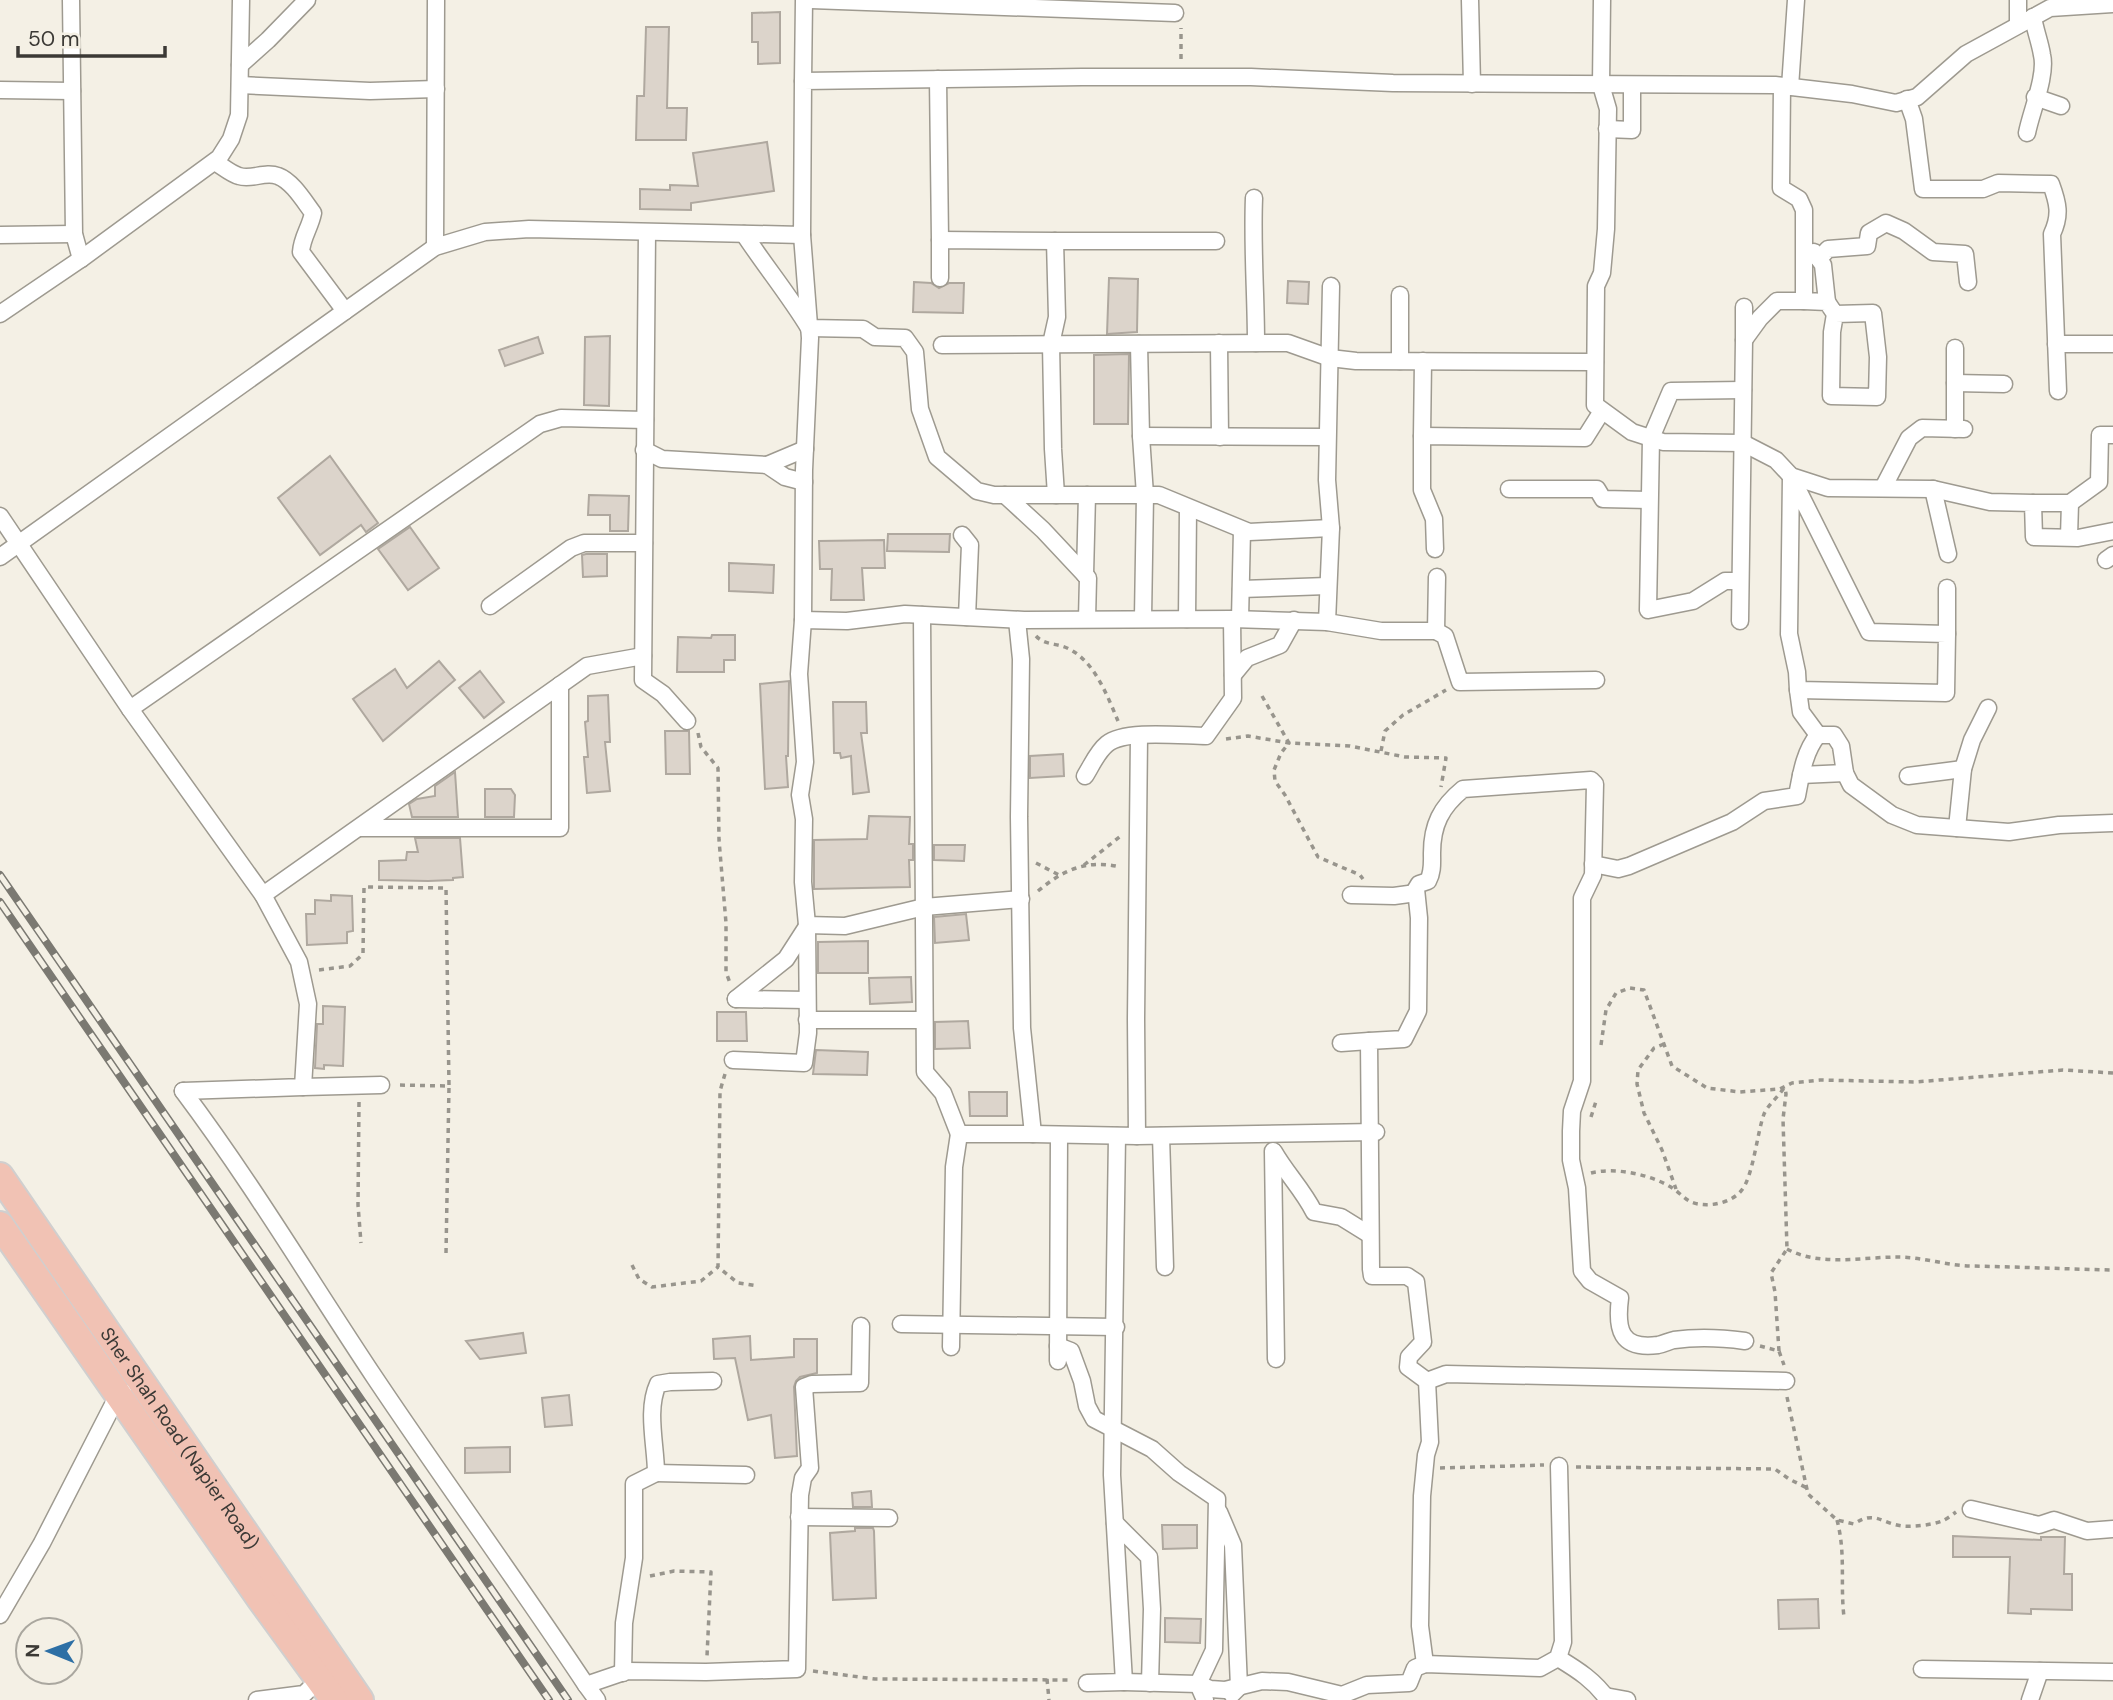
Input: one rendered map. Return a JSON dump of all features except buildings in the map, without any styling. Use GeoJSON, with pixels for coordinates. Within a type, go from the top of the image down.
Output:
{"type":"FeatureCollection","features":[{"type":"Feature","properties":{"kind":"main road","name":"Sher Shah Road (Napier Road)"},"geometry":{"type":"LineString","coordinates":[[0,1176],[253,1589],[327,1690]]}},
{"type":"Feature","properties":{"kind":"main road","name":"Sher Shah Road (Napier Road)"},"geometry":{"type":"LineString","coordinates":[[0,1225],[129,1387],[360,1700]]}},
{"type":"Feature","properties":{"kind":"street"},"geometry":{"type":"LineString","coordinates":[[71,0],[74,234],[81,259]]}},
{"type":"Feature","properties":{"kind":"street"},"geometry":{"type":"LineString","coordinates":[[0,314],[215,162],[230,138],[239,115],[241,0]]}},
{"type":"Feature","properties":{"kind":"street"},"geometry":{"type":"LineString","coordinates":[[240,65],[307,0]]}},
{"type":"Feature","properties":{"kind":"street"},"geometry":{"type":"LineString","coordinates":[[435,247],[436,0]]}},
{"type":"Feature","properties":{"kind":"street"},"geometry":{"type":"LineString","coordinates":[[733,1060],[804,1063],[807,1020],[804,819],[800,795],[805,762],[799,674],[803,620],[809,328],[802,235],[804,0]]}},
{"type":"Feature","properties":{"kind":"street"},"geometry":{"type":"LineString","coordinates":[[811,0],[986,3],[1175,13]]}},
{"type":"Feature","properties":{"kind":"street"},"geometry":{"type":"LineString","coordinates":[[1470,0],[1472,83]]}},
{"type":"Feature","properties":{"kind":"street"},"geometry":{"type":"LineString","coordinates":[[1602,0],[1601,85],[1608,109],[1606,229],[1602,274],[1596,286],[1595,405],[1632,432],[1663,442],[1743,443],[1776,460],[1791,476],[1869,632],[1947,634]]}},
{"type":"Feature","properties":{"kind":"street"},"geometry":{"type":"LineString","coordinates":[[1796,0],[1786,86],[1781,188],[1799,199],[1804,210],[1804,301]]}},
{"type":"Feature","properties":{"kind":"street"},"geometry":{"type":"LineString","coordinates":[[2018,0],[2043,57],[2042,74],[2027,133]]}},
{"type":"Feature","properties":{"kind":"street"},"geometry":{"type":"LineString","coordinates":[[803,82],[1180,77],[1786,86],[1852,94],[1896,103],[1916,97],[1966,54],[2050,8],[2113,4]]}},
{"type":"Feature","properties":{"kind":"street"},"geometry":{"type":"LineString","coordinates":[[938,79],[940,278]]}},
{"type":"Feature","properties":{"kind":"street"},"geometry":{"type":"LineString","coordinates":[[240,85],[370,91],[436,89]]}},
{"type":"Feature","properties":{"kind":"street"},"geometry":{"type":"LineString","coordinates":[[1607,129],[1632,130],[1632,85]]}},
{"type":"Feature","properties":{"kind":"street"},"geometry":{"type":"LineString","coordinates":[[0,90],[72,92]]}},
{"type":"Feature","properties":{"kind":"street"},"geometry":{"type":"LineString","coordinates":[[2035,97],[2061,106]]}},
{"type":"Feature","properties":{"kind":"street"},"geometry":{"type":"LineString","coordinates":[[1907,99],[1914,119],[1923,189],[1983,189],[1998,183],[2051,184],[2058,204],[2058,221],[2052,234],[2058,391]]}},
{"type":"Feature","properties":{"kind":"street"},"geometry":{"type":"LineString","coordinates":[[215,162],[239,176],[250,177],[259,173],[279,176],[292,187],[313,213],[302,240],[301,253],[345,311]]}},
{"type":"Feature","properties":{"kind":"street"},"geometry":{"type":"LineString","coordinates":[[1254,198],[1256,343]]}},
{"type":"Feature","properties":{"kind":"street"},"geometry":{"type":"LineString","coordinates":[[1819,259],[1828,249],[1867,246],[1869,233],[1886,223],[1904,231],[1933,252],[1965,254],[1968,282]]}},
{"type":"Feature","properties":{"kind":"street"},"geometry":{"type":"LineString","coordinates":[[0,558],[435,247],[485,232],[518,230],[802,235]]}},
{"type":"Feature","properties":{"kind":"street"},"geometry":{"type":"LineString","coordinates":[[647,233],[643,680],[663,694],[687,721]]}},
{"type":"Feature","properties":{"kind":"street"},"geometry":{"type":"LineString","coordinates":[[0,235],[74,234]]}},
{"type":"Feature","properties":{"kind":"street"},"geometry":{"type":"LineString","coordinates":[[744,234],[809,328]]}},
{"type":"Feature","properties":{"kind":"street"},"geometry":{"type":"LineString","coordinates":[[1744,340],[1760,318],[1777,302],[1804,301],[1831,308],[1873,313],[1878,357],[1877,397],[1831,396],[1831,308],[1823,265],[1804,237]]}},
{"type":"Feature","properties":{"kind":"street"},"geometry":{"type":"LineString","coordinates":[[940,240],[1216,241]]}},
{"type":"Feature","properties":{"kind":"street"},"geometry":{"type":"LineString","coordinates":[[1055,241],[1058,317],[1051,344],[1052,449],[1056,495]]}},
{"type":"Feature","properties":{"kind":"street"},"geometry":{"type":"LineString","coordinates":[[1327,622],[1331,528],[1327,437],[1331,286]]}},
{"type":"Feature","properties":{"kind":"street"},"geometry":{"type":"LineString","coordinates":[[1400,295],[1400,361]]}},
{"type":"Feature","properties":{"kind":"street"},"geometry":{"type":"LineString","coordinates":[[1740,621],[1744,307]]}},
{"type":"Feature","properties":{"kind":"street"},"geometry":{"type":"LineString","coordinates":[[809,328],[863,329],[875,337],[905,338],[915,352],[920,409],[937,457],[977,491],[1005,495],[1158,495],[1249,532],[1331,528]]}},
{"type":"Feature","properties":{"kind":"street"},"geometry":{"type":"LineString","coordinates":[[1219,343],[1220,437]]}},
{"type":"Feature","properties":{"kind":"street"},"geometry":{"type":"LineString","coordinates":[[942,345],[1288,343],[1330,358],[1356,361],[1595,362]]}},
{"type":"Feature","properties":{"kind":"street"},"geometry":{"type":"LineString","coordinates":[[1139,344],[1144,495],[1143,618]]}},
{"type":"Feature","properties":{"kind":"street"},"geometry":{"type":"LineString","coordinates":[[2056,344],[2113,344]]}},
{"type":"Feature","properties":{"kind":"street"},"geometry":{"type":"LineString","coordinates":[[1883,488],[1909,438],[1922,428],[1959,429],[1955,348]]}},
{"type":"Feature","properties":{"kind":"street"},"geometry":{"type":"LineString","coordinates":[[1423,361],[1422,490],[1434,519],[1435,549]]}},
{"type":"Feature","properties":{"kind":"street"},"geometry":{"type":"LineString","coordinates":[[1955,383],[2004,384]]}},
{"type":"Feature","properties":{"kind":"street"},"geometry":{"type":"LineString","coordinates":[[1741,580],[1725,581],[1693,601],[1647,610],[1651,438],[1671,390],[1743,390]]}},
{"type":"Feature","properties":{"kind":"street"},"geometry":{"type":"LineString","coordinates":[[1422,436],[1585,438],[1602,411]]}},
{"type":"Feature","properties":{"kind":"street"},"geometry":{"type":"LineString","coordinates":[[130,709],[540,424],[561,418],[645,420]]}},
{"type":"Feature","properties":{"kind":"street"},"geometry":{"type":"LineString","coordinates":[[1791,476],[1828,488],[1933,489],[1990,502],[2070,503],[2099,482],[2100,435],[2113,435]]}},
{"type":"Feature","properties":{"kind":"street"},"geometry":{"type":"LineString","coordinates":[[1141,436],[1327,437]]}},
{"type":"Feature","properties":{"kind":"street"},"geometry":{"type":"LineString","coordinates":[[644,450],[662,459],[767,465],[805,449]]}},
{"type":"Feature","properties":{"kind":"street"},"geometry":{"type":"LineString","coordinates":[[767,465],[785,477],[804,482]]}},
{"type":"Feature","properties":{"kind":"street"},"geometry":{"type":"LineString","coordinates":[[1791,476],[1789,634],[1797,672],[1801,712],[1818,735],[1834,736],[1841,746],[1845,773],[1851,785],[1892,815],[1917,825],[2009,832],[2059,825],[2113,823]]}},
{"type":"Feature","properties":{"kind":"street"},"geometry":{"type":"LineString","coordinates":[[1508,489],[1597,489],[1603,499],[1649,500]]}},
{"type":"Feature","properties":{"kind":"street"},"geometry":{"type":"LineString","coordinates":[[1933,489],[1948,554]]}},
{"type":"Feature","properties":{"kind":"street"},"geometry":{"type":"LineString","coordinates":[[1005,495],[1043,530],[1088,578],[1087,619]]}},
{"type":"Feature","properties":{"kind":"street"},"geometry":{"type":"LineString","coordinates":[[1085,575],[1087,495]]}},
{"type":"Feature","properties":{"kind":"street"},"geometry":{"type":"LineString","coordinates":[[2033,503],[2034,537],[2068,537],[2113,531]]}},
{"type":"Feature","properties":{"kind":"street"},"geometry":{"type":"LineString","coordinates":[[2068,537],[2070,503]]}},
{"type":"Feature","properties":{"kind":"street"},"geometry":{"type":"LineString","coordinates":[[1187,619],[1188,509]]}},
{"type":"Feature","properties":{"kind":"street"},"geometry":{"type":"LineString","coordinates":[[0,516],[130,709],[263,895],[299,962],[308,1004],[303,1087]]}},
{"type":"Feature","properties":{"kind":"street"},"geometry":{"type":"LineString","coordinates":[[1085,776],[1108,742],[1131,736],[1206,736],[1233,698],[1236,619],[1241,589],[1242,530]]}},
{"type":"Feature","properties":{"kind":"street"},"geometry":{"type":"LineString","coordinates":[[962,536],[970,545],[967,617]]}},
{"type":"Feature","properties":{"kind":"street"},"geometry":{"type":"LineString","coordinates":[[489,606],[571,548],[584,543],[643,543]]}},
{"type":"Feature","properties":{"kind":"street"},"geometry":{"type":"LineString","coordinates":[[1436,631],[1437,577]]}},
{"type":"Feature","properties":{"kind":"street"},"geometry":{"type":"LineString","coordinates":[[1241,589],[1327,586]]}},
{"type":"Feature","properties":{"kind":"street"},"geometry":{"type":"LineString","coordinates":[[1798,690],[1946,693],[1947,587]]}},
{"type":"Feature","properties":{"kind":"street"},"geometry":{"type":"LineString","coordinates":[[803,620],[847,621],[884,615],[922,615],[1017,620],[1143,618],[1327,622],[1381,631],[1436,631],[1444,636],[1460,682],[1596,681]]}},
{"type":"Feature","properties":{"kind":"street"},"geometry":{"type":"LineString","coordinates":[[922,615],[925,1072],[943,1093],[959,1134],[954,1167],[951,1347]]}},
{"type":"Feature","properties":{"kind":"street"},"geometry":{"type":"LineString","coordinates":[[1017,620],[1021,659],[1021,1028],[1033,1134]]}},
{"type":"Feature","properties":{"kind":"street"},"geometry":{"type":"LineString","coordinates":[[1233,675],[1247,658],[1280,645],[1294,620]]}},
{"type":"Feature","properties":{"kind":"street"},"geometry":{"type":"LineString","coordinates":[[263,895],[587,666],[643,656]]}},
{"type":"Feature","properties":{"kind":"street"},"geometry":{"type":"LineString","coordinates":[[360,828],[559,828],[560,685]]}},
{"type":"Feature","properties":{"kind":"street"},"geometry":{"type":"LineString","coordinates":[[1957,828],[1963,769],[1972,740],[1988,708]]}},
{"type":"Feature","properties":{"kind":"street"},"geometry":{"type":"LineString","coordinates":[[1593,864],[1618,869],[1629,866],[1732,822],[1764,801],[1797,796],[1811,744],[1818,735]]}},
{"type":"Feature","properties":{"kind":"street"},"geometry":{"type":"LineString","coordinates":[[1131,736],[1138,822],[1137,1136]]}},
{"type":"Feature","properties":{"kind":"street"},"geometry":{"type":"LineString","coordinates":[[1908,776],[1963,769]]}},
{"type":"Feature","properties":{"kind":"street"},"geometry":{"type":"LineString","coordinates":[[1801,775],[1845,773]]}},
{"type":"Feature","properties":{"kind":"street"},"geometry":{"type":"LineString","coordinates":[[1341,1043],[1404,1039],[1418,1011],[1419,918],[1416,893],[1419,884],[1427,881],[1432,874],[1432,832],[1448,802],[1463,789],[1591,780],[1595,784],[1593,876],[1582,898],[1582,1081],[1572,1111],[1571,1131],[1571,1160],[1575,1176],[1582,1270],[1590,1281],[1620,1298],[1618,1325],[1623,1336],[1635,1343],[1645,1345],[1674,1340],[1745,1341]]}},
{"type":"Feature","properties":{"kind":"street"},"geometry":{"type":"LineString","coordinates":[[1351,895],[1394,896],[1416,893]]}},
{"type":"Feature","properties":{"kind":"street"},"geometry":{"type":"LineString","coordinates":[[807,925],[845,926],[924,907],[1020,899]]}},
{"type":"Feature","properties":{"kind":"street"},"geometry":{"type":"LineString","coordinates":[[736,999],[786,959],[807,925]]}},
{"type":"Feature","properties":{"kind":"street"},"geometry":{"type":"LineString","coordinates":[[736,999],[807,1000]]}},
{"type":"Feature","properties":{"kind":"street"},"geometry":{"type":"LineString","coordinates":[[807,1020],[924,1020]]}},
{"type":"Feature","properties":{"kind":"street"},"geometry":{"type":"LineString","coordinates":[[1368,1041],[1372,1132],[1372,1276],[1407,1276],[1416,1282],[1423,1342],[1409,1357],[1408,1367],[1427,1381]]}},
{"type":"Feature","properties":{"kind":"street"},"geometry":{"type":"LineString","coordinates":[[381,1085],[183,1091],[292,1247],[401,1418],[597,1700]]}},
{"type":"Feature","properties":{"kind":"street"},"geometry":{"type":"LineString","coordinates":[[959,1134],[1161,1136],[1372,1132]]}},
{"type":"Feature","properties":{"kind":"street"},"geometry":{"type":"LineString","coordinates":[[1270,1134],[1273,1151],[1276,1359]]}},
{"type":"Feature","properties":{"kind":"street"},"geometry":{"type":"LineString","coordinates":[[1059,1135],[1058,1354],[1071,1351],[1082,1381],[1087,1406],[1094,1419],[1152,1449],[1179,1473],[1217,1499],[1213,1650],[1198,1684],[1205,1700]]}},
{"type":"Feature","properties":{"kind":"street"},"geometry":{"type":"LineString","coordinates":[[1117,1136],[1112,1475],[1124,1682]]}},
{"type":"Feature","properties":{"kind":"street"},"geometry":{"type":"LineString","coordinates":[[1161,1136],[1165,1267]]}},
{"type":"Feature","properties":{"kind":"street"},"geometry":{"type":"LineString","coordinates":[[1273,1151],[1314,1212],[1341,1217],[1370,1235]]}},
{"type":"Feature","properties":{"kind":"street"},"geometry":{"type":"LineString","coordinates":[[901,1324],[1116,1327]]}},
{"type":"Feature","properties":{"kind":"street"},"geometry":{"type":"LineString","coordinates":[[586,1685],[622,1673],[797,1669],[799,1517],[803,1478],[810,1468],[804,1387],[812,1384],[860,1382],[861,1326]]}},
{"type":"Feature","properties":{"kind":"street"},"geometry":{"type":"LineString","coordinates":[[1427,1381],[1446,1374],[1786,1381]]}},
{"type":"Feature","properties":{"kind":"street"},"geometry":{"type":"LineString","coordinates":[[656,1473],[653,1415],[654,1392],[658,1384],[670,1381],[713,1381]]}},
{"type":"Feature","properties":{"kind":"street"},"geometry":{"type":"LineString","coordinates":[[1425,1664],[1420,1626],[1422,1496],[1430,1442],[1427,1381]]}},
{"type":"Feature","properties":{"kind":"street"},"geometry":{"type":"LineString","coordinates":[[0,1615],[129,1387]]}},
{"type":"Feature","properties":{"kind":"street"},"geometry":{"type":"LineString","coordinates":[[1087,1683],[1198,1684],[1210,1689],[1225,1690],[1262,1681],[1288,1682],[1347,1696],[1367,1685],[1411,1690],[1415,1668],[1425,1664],[1540,1668],[1558,1658],[1563,1642],[1559,1466]]}},
{"type":"Feature","properties":{"kind":"street"},"geometry":{"type":"LineString","coordinates":[[622,1673],[624,1623],[634,1558],[634,1484],[656,1473],[746,1475]]}},
{"type":"Feature","properties":{"kind":"street"},"geometry":{"type":"LineString","coordinates":[[1217,1507],[1233,1545],[1239,1687],[1227,1700]]}},
{"type":"Feature","properties":{"kind":"street"},"geometry":{"type":"LineString","coordinates":[[1971,1509],[2039,1525],[2054,1520],[2087,1531],[2113,1529]]}},
{"type":"Feature","properties":{"kind":"street"},"geometry":{"type":"LineString","coordinates":[[799,1517],[888,1518]]}},
{"type":"Feature","properties":{"kind":"street"},"geometry":{"type":"LineString","coordinates":[[1115,1523],[1149,1557],[1153,1609],[1150,1683]]}},
{"type":"Feature","properties":{"kind":"street"},"geometry":{"type":"LineString","coordinates":[[1558,1658],[1581,1671],[1606,1698],[1627,1700]]}},
{"type":"Feature","properties":{"kind":"street"},"geometry":{"type":"LineString","coordinates":[[1922,1669],[2113,1672]]}},
{"type":"Feature","properties":{"kind":"street"},"geometry":{"type":"LineString","coordinates":[[2030,1700],[2040,1671]]}},
{"type":"Feature","properties":{"kind":"street"},"geometry":{"type":"LineString","coordinates":[[257,1700],[327,1690]]}},
{"type":"Feature","properties":{"kind":"path"},"geometry":{"type":"LineString","coordinates":[[1175,13],[1181,29],[1180,77]]}},
{"type":"Feature","properties":{"kind":"path"},"geometry":{"type":"LineString","coordinates":[[1017,620],[1041,641],[1067,648],[1087,661],[1131,736]]}},
{"type":"Feature","properties":{"kind":"path"},"geometry":{"type":"LineString","coordinates":[[1381,751],[1385,731],[1403,715],[1460,682]]}},
{"type":"Feature","properties":{"kind":"path"},"geometry":{"type":"LineString","coordinates":[[1262,696],[1289,743]]}},
{"type":"Feature","properties":{"kind":"path"},"geometry":{"type":"LineString","coordinates":[[687,721],[698,732],[701,747],[718,768],[726,972],[736,999]]}},
{"type":"Feature","properties":{"kind":"path"},"geometry":{"type":"LineString","coordinates":[[1206,736],[1228,739],[1248,736],[1289,743],[1350,746],[1405,757],[1446,758],[1441,785],[1448,802]]}},
{"type":"Feature","properties":{"kind":"path"},"geometry":{"type":"LineString","coordinates":[[1289,743],[1281,753],[1274,770],[1275,781],[1285,794],[1318,857],[1360,874],[1372,895]]}},
{"type":"Feature","properties":{"kind":"path"},"geometry":{"type":"LineString","coordinates":[[1020,899],[1033,895],[1059,875],[1082,866],[1138,822]]}},
{"type":"Feature","properties":{"kind":"path"},"geometry":{"type":"LineString","coordinates":[[1020,859],[1029,859],[1059,875]]}},
{"type":"Feature","properties":{"kind":"path"},"geometry":{"type":"LineString","coordinates":[[1082,866],[1112,865],[1137,869]]}},
{"type":"Feature","properties":{"kind":"path"},"geometry":{"type":"LineString","coordinates":[[301,971],[350,966],[363,954],[364,887],[446,888],[449,1086],[446,1253]]}},
{"type":"Feature","properties":{"kind":"path"},"geometry":{"type":"LineString","coordinates":[[1601,1049],[1606,1010],[1616,993],[1630,988],[1644,990],[1672,1066],[1707,1088],[1740,1092],[1780,1089],[1792,1083],[1820,1080],[1915,1082],[2063,1070],[2113,1073]]}},
{"type":"Feature","properties":{"kind":"path"},"geometry":{"type":"LineString","coordinates":[[1664,1044],[1654,1048],[1638,1070],[1637,1084],[1644,1113],[1662,1150],[1676,1191]]}},
{"type":"Feature","properties":{"kind":"path"},"geometry":{"type":"LineString","coordinates":[[632,1265],[639,1279],[652,1287],[701,1281],[718,1267],[720,1091],[726,1071],[733,1060]]}},
{"type":"Feature","properties":{"kind":"path"},"geometry":{"type":"LineString","coordinates":[[381,1085],[449,1086]]}},
{"type":"Feature","properties":{"kind":"path"},"geometry":{"type":"LineString","coordinates":[[359,1086],[358,1205],[361,1243]]}},
{"type":"Feature","properties":{"kind":"path"},"geometry":{"type":"LineString","coordinates":[[1589,1128],[1598,1087]]}},
{"type":"Feature","properties":{"kind":"path"},"geometry":{"type":"LineString","coordinates":[[1575,1176],[1601,1170],[1633,1174],[1669,1186],[1689,1201],[1715,1204],[1741,1192],[1747,1180],[1766,1110],[1785,1087]]}},
{"type":"Feature","properties":{"kind":"path"},"geometry":{"type":"LineString","coordinates":[[1785,1087],[1783,1119],[1787,1249],[1770,1273],[1775,1292],[1779,1351],[1784,1365],[1788,1401],[1808,1494],[1837,1520],[1854,1524],[1865,1517],[1875,1517],[1901,1526],[1912,1526],[1945,1521],[1954,1513],[1971,1509]]}},
{"type":"Feature","properties":{"kind":"path"},"geometry":{"type":"LineString","coordinates":[[1787,1249],[1803,1258],[1899,1257],[1973,1266],[2113,1270]]}},
{"type":"Feature","properties":{"kind":"path"},"geometry":{"type":"LineString","coordinates":[[718,1267],[738,1283],[758,1286]]}},
{"type":"Feature","properties":{"kind":"path"},"geometry":{"type":"LineString","coordinates":[[1745,1341],[1779,1351]]}},
{"type":"Feature","properties":{"kind":"path"},"geometry":{"type":"LineString","coordinates":[[1425,1467],[1775,1469],[1807,1488]]}},
{"type":"Feature","properties":{"kind":"path"},"geometry":{"type":"LineString","coordinates":[[1837,1520],[1843,1542],[1841,1592],[1844,1617]]}},
{"type":"Feature","properties":{"kind":"path"},"geometry":{"type":"LineString","coordinates":[[630,1579],[674,1571],[712,1572],[706,1672]]}},
{"type":"Feature","properties":{"kind":"path"},"geometry":{"type":"LineString","coordinates":[[797,1669],[875,1679],[1047,1679],[1087,1683]]}},
{"type":"Feature","properties":{"kind":"path"},"geometry":{"type":"LineString","coordinates":[[1047,1679],[1049,1700]]}},
{"type":"Feature","properties":{"kind":"railway"},"geometry":{"type":"LineString","coordinates":[[0,875],[568,1700]]}},
{"type":"Feature","properties":{"kind":"railway"},"geometry":{"type":"LineString","coordinates":[[0,902],[549,1700]]}}]}
